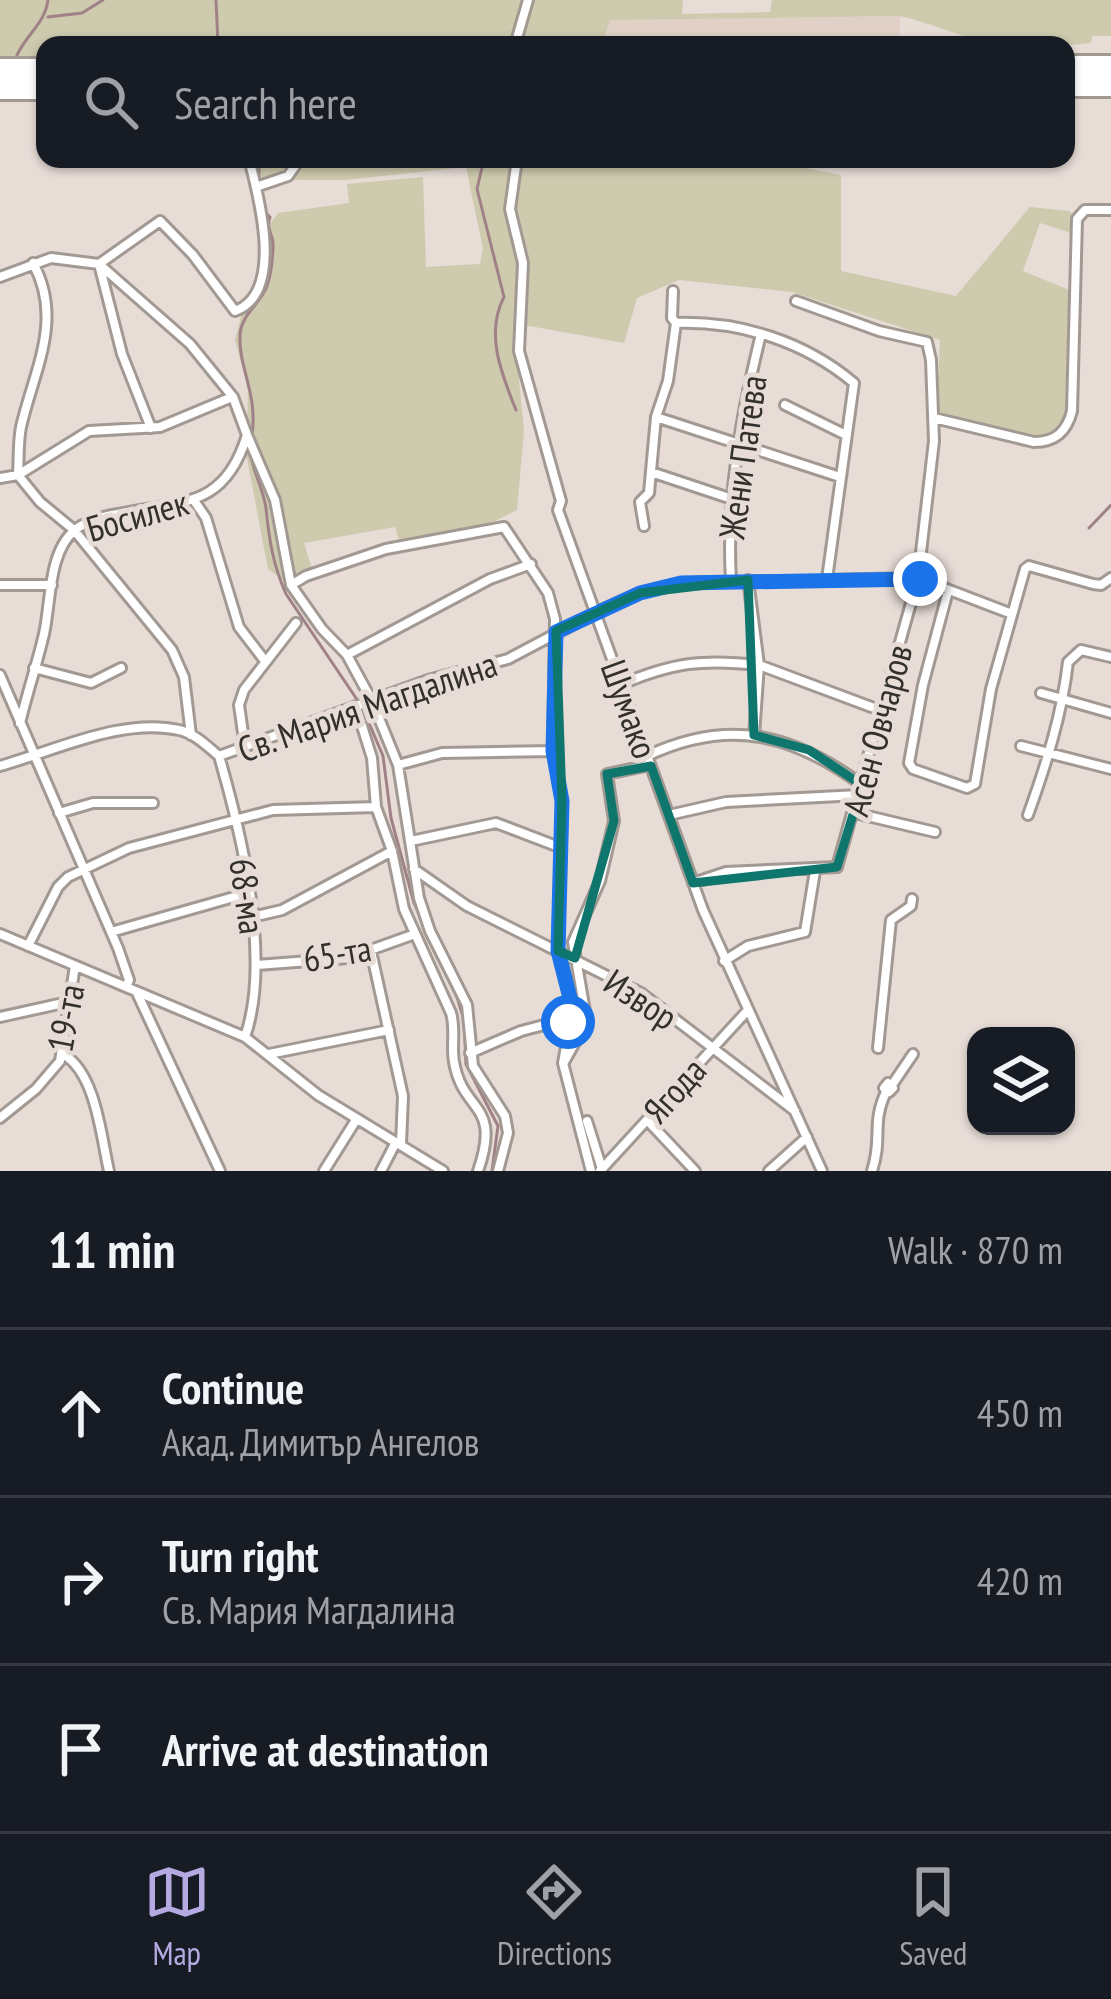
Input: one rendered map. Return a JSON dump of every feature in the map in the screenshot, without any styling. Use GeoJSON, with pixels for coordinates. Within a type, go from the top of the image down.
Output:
{"type":"FeatureCollection","features":[{"type":"Feature","properties":{"kind":"highway"},"geometry":{"type":"LineString","coordinates":[[1075,71],[1111,71]]}},
{"type":"Feature","properties":{"kind":"highway"},"geometry":{"type":"LineString","coordinates":[[0,73],[36,85]]}},
{"type":"Feature","properties":{"kind":"highway"},"geometry":{"type":"LineString","coordinates":[[0,85],[36,73]]}},
{"type":"Feature","properties":{"kind":"highway"},"geometry":{"type":"LineString","coordinates":[[1075,82],[1111,82]]}},
{"type":"Feature","properties":{"kind":"street"},"geometry":{"type":"LineString","coordinates":[[518,36],[528,0]]}},
{"type":"Feature","properties":{"kind":"street"},"geometry":{"type":"LineString","coordinates":[[1075,60],[1111,60]]}},
{"type":"Feature","properties":{"kind":"street"},"geometry":{"type":"LineString","coordinates":[[0,63],[36,67]]}},
{"type":"Feature","properties":{"kind":"street"},"geometry":{"type":"LineString","coordinates":[[0,95],[36,90]]}},
{"type":"Feature","properties":{"kind":"street"},"geometry":{"type":"LineString","coordinates":[[1075,92],[1111,92]]}},
{"type":"Feature","properties":{"kind":"street"},"geometry":{"type":"LineString","coordinates":[[99,264],[160,221],[235,311],[254,298],[261,278],[265,231],[251,168]]}},
{"type":"Feature","properties":{"kind":"street"},"geometry":{"type":"LineString","coordinates":[[256,187],[288,176],[294,168]]}},
{"type":"Feature","properties":{"kind":"street","name":"Шумако"},"geometry":{"type":"LineString","coordinates":[[516,168],[510,209],[524,272],[519,351],[561,501],[558,510],[724,961],[822,1171]]}},
{"type":"Feature","properties":{"kind":"street"},"geometry":{"type":"LineString","coordinates":[[934,418],[1034,442],[1063,433],[1072,411],[1077,219],[1085,210],[1111,210]]}},
{"type":"Feature","properties":{"kind":"street"},"geometry":{"type":"LineString","coordinates":[[0,277],[33,263],[66,257],[99,264],[190,344],[233,397],[275,500],[291,585],[346,655],[372,701],[398,765],[413,869],[430,931],[467,1005],[470,1053],[479,1078],[506,1116],[508,1133],[498,1171]]}},
{"type":"Feature","properties":{"kind":"street"},"geometry":{"type":"LineString","coordinates":[[33,263],[47,294],[49,315],[20,432],[18,475],[40,502],[74,530],[172,650],[184,676],[191,735]]}},
{"type":"Feature","properties":{"kind":"street"},"geometry":{"type":"LineString","coordinates":[[99,264],[122,354],[151,428]]}},
{"type":"Feature","properties":{"kind":"street"},"geometry":{"type":"LineString","coordinates":[[673,291],[671,318],[676,323],[702,322],[800,347],[854,383],[827,579]]}},
{"type":"Feature","properties":{"kind":"street","name":"Асен Овчаров"},"geometry":{"type":"LineString","coordinates":[[796,301],[879,332],[927,342],[934,418],[918,578],[838,867],[815,871]]}},
{"type":"Feature","properties":{"kind":"street"},"geometry":{"type":"LineString","coordinates":[[644,526],[640,502],[649,493],[656,418],[668,381],[676,323]]}},
{"type":"Feature","properties":{"kind":"street","name":"Жени Патева"},"geometry":{"type":"LineString","coordinates":[[731,580],[728,539],[736,444],[761,334]]}},
{"type":"Feature","properties":{"kind":"street"},"geometry":{"type":"LineString","coordinates":[[0,478],[18,475],[89,431],[151,428],[233,397]]}},
{"type":"Feature","properties":{"kind":"street"},"geometry":{"type":"LineString","coordinates":[[785,405],[846,435]]}},
{"type":"Feature","properties":{"kind":"street"},"geometry":{"type":"LineString","coordinates":[[656,418],[840,477]]}},
{"type":"Feature","properties":{"kind":"street","name":"Босилек"},"geometry":{"type":"LineString","coordinates":[[20,723],[58,555],[74,530],[106,516],[209,494],[231,476],[250,438]]}},
{"type":"Feature","properties":{"kind":"street"},"geometry":{"type":"LineString","coordinates":[[651,472],[731,500]]}},
{"type":"Feature","properties":{"kind":"street"},"geometry":{"type":"LineString","coordinates":[[193,499],[206,518],[239,626],[266,661]]}},
{"type":"Feature","properties":{"kind":"street"},"geometry":{"type":"LineString","coordinates":[[291,585],[306,575],[374,553],[504,527],[548,593],[556,632],[553,751],[561,784],[558,951],[572,1017],[563,1064],[591,1171]]}},
{"type":"Feature","properties":{"kind":"street"},"geometry":{"type":"LineString","coordinates":[[346,655],[490,579],[530,564]]}},
{"type":"Feature","properties":{"kind":"street"},"geometry":{"type":"LineString","coordinates":[[948,590],[909,763],[913,769],[967,788],[975,784],[991,689],[1024,569],[1029,566],[1101,585],[1111,578]]}},
{"type":"Feature","properties":{"kind":"street","name":"Св. Мария Магдалина"},"geometry":{"type":"LineString","coordinates":[[1,763],[150,728],[191,735],[218,756],[428,680],[508,659],[640,593],[681,583],[918,578],[1012,614]]}},
{"type":"Feature","properties":{"kind":"street"},"geometry":{"type":"LineString","coordinates":[[748,580],[759,665],[754,735]]}},
{"type":"Feature","properties":{"kind":"street"},"geometry":{"type":"LineString","coordinates":[[0,585],[52,585]]}},
{"type":"Feature","properties":{"kind":"street"},"geometry":{"type":"LineString","coordinates":[[245,747],[239,705],[244,690],[296,623]]}},
{"type":"Feature","properties":{"kind":"street"},"geometry":{"type":"LineString","coordinates":[[1028,815],[1064,699],[1068,662],[1081,650],[1111,657]]}},
{"type":"Feature","properties":{"kind":"street"},"geometry":{"type":"LineString","coordinates":[[620,685],[680,663],[759,665],[882,711]]}},
{"type":"Feature","properties":{"kind":"street"},"geometry":{"type":"LineString","coordinates":[[34,668],[91,682],[121,668]]}},
{"type":"Feature","properties":{"kind":"street"},"geometry":{"type":"LineString","coordinates":[[0,675],[131,989],[220,1171]]}},
{"type":"Feature","properties":{"kind":"street"},"geometry":{"type":"LineString","coordinates":[[1041,693],[1111,713]]}},
{"type":"Feature","properties":{"kind":"street"},"geometry":{"type":"LineString","coordinates":[[356,707],[372,758],[376,807],[392,850],[400,895],[451,1013],[460,1078],[485,1122],[488,1143],[478,1171]]}},
{"type":"Feature","properties":{"kind":"street"},"geometry":{"type":"LineString","coordinates":[[563,1064],[585,1011],[573,942],[600,880],[614,821],[607,774],[690,739],[754,735],[809,750],[861,790]]}},
{"type":"Feature","properties":{"kind":"street"},"geometry":{"type":"LineString","coordinates":[[1021,746],[1111,769]]}},
{"type":"Feature","properties":{"kind":"street"},"geometry":{"type":"LineString","coordinates":[[398,765],[442,753],[553,751]]}},
{"type":"Feature","properties":{"kind":"street","name":"68-ма"},"geometry":{"type":"LineString","coordinates":[[218,756],[235,820],[257,965],[258,988],[245,1037]]}},
{"type":"Feature","properties":{"kind":"street"},"geometry":{"type":"LineString","coordinates":[[669,815],[726,802],[861,790]]}},
{"type":"Feature","properties":{"kind":"street"},"geometry":{"type":"LineString","coordinates":[[59,813],[93,803],[153,803]]}},
{"type":"Feature","properties":{"kind":"street"},"geometry":{"type":"LineString","coordinates":[[28,946],[58,887],[129,848],[290,808],[376,807]]}},
{"type":"Feature","properties":{"kind":"street"},"geometry":{"type":"LineString","coordinates":[[854,813],[935,832]]}},
{"type":"Feature","properties":{"kind":"street"},"geometry":{"type":"LineString","coordinates":[[411,841],[496,823],[559,847]]}},
{"type":"Feature","properties":{"kind":"street"},"geometry":{"type":"LineString","coordinates":[[252,917],[282,910],[392,850]]}},
{"type":"Feature","properties":{"kind":"street","name":"Извор"},"geometry":{"type":"LineString","coordinates":[[413,869],[467,906],[641,993],[796,1112]]}},
{"type":"Feature","properties":{"kind":"street"},"geometry":{"type":"LineString","coordinates":[[693,883],[726,872],[815,871],[805,932],[748,946],[724,961]]}},
{"type":"Feature","properties":{"kind":"street"},"geometry":{"type":"LineString","coordinates":[[111,932],[248,893]]}},
{"type":"Feature","properties":{"kind":"street"},"geometry":{"type":"LineString","coordinates":[[878,1048],[889,926],[895,915],[911,906],[912,899]]}},
{"type":"Feature","properties":{"kind":"street"},"geometry":{"type":"LineString","coordinates":[[0,934],[245,1037],[356,1120],[443,1171]]}},
{"type":"Feature","properties":{"kind":"street","name":"65-та"},"geometry":{"type":"LineString","coordinates":[[257,965],[348,958],[415,934]]}},
{"type":"Feature","properties":{"kind":"street"},"geometry":{"type":"LineString","coordinates":[[371,951],[404,1096],[398,1143],[381,1171]]}},
{"type":"Feature","properties":{"kind":"street","name":"19-та"},"geometry":{"type":"LineString","coordinates":[[0,1118],[36,1089],[63,1054],[75,966]]}},
{"type":"Feature","properties":{"kind":"street"},"geometry":{"type":"LineString","coordinates":[[0,1017],[68,1002]]}},
{"type":"Feature","properties":{"kind":"street","name":"Ягода"},"geometry":{"type":"LineString","coordinates":[[601,1170],[748,1010]]}},
{"type":"Feature","properties":{"kind":"street"},"geometry":{"type":"LineString","coordinates":[[470,1053],[521,1031],[572,1017]]}},
{"type":"Feature","properties":{"kind":"street"},"geometry":{"type":"LineString","coordinates":[[268,1054],[389,1030]]}},
{"type":"Feature","properties":{"kind":"street"},"geometry":{"type":"LineString","coordinates":[[63,1054],[79,1068],[109,1171]]}},
{"type":"Feature","properties":{"kind":"street"},"geometry":{"type":"LineString","coordinates":[[872,1171],[881,1144],[877,1111],[914,1054]]}},
{"type":"Feature","properties":{"kind":"street"},"geometry":{"type":"LineString","coordinates":[[324,1171],[356,1120]]}},
{"type":"Feature","properties":{"kind":"street"},"geometry":{"type":"LineString","coordinates":[[647,1120],[695,1171]]}},
{"type":"Feature","properties":{"kind":"street"},"geometry":{"type":"LineString","coordinates":[[587,1121],[601,1170]]}},
{"type":"Feature","properties":{"kind":"street"},"geometry":{"type":"LineString","coordinates":[[770,1171],[807,1137]]}},
{"type":"Feature","properties":{"kind":"highlighted area"},"geometry":{"type":"Polygon","coordinates":[[[748,580],[754,735],[809,750],[862,785],[837,867],[693,883],[651,766],[607,774],[614,821],[575,958],[558,951],[562,801],[556,631],[640,593],[748,580]]]}},
{"type":"Feature","properties":{"kind":"shaded area"},"geometry":{"type":"Polygon","coordinates":[[[0,0],[683,0],[682,14],[770,12],[772,0],[1111,0],[1111,36],[1092,36],[1091,43],[1075,44],[1075,36],[963,36],[900,16],[610,20],[604,36],[36,36],[36,59],[0,59],[0,0]]]}},
{"type":"Feature","properties":{"kind":"shaded area"},"geometry":{"type":"Polygon","coordinates":[[[900,16],[900,36],[604,36],[609,20],[900,16]]]}},
{"type":"Feature","properties":{"kind":"shaded area"},"geometry":{"type":"Polygon","coordinates":[[[258,168],[457,168],[346,180],[263,180],[258,168]]]}},
{"type":"Feature","properties":{"kind":"shaded area"},"geometry":{"type":"Polygon","coordinates":[[[466,168],[806,168],[841,175],[841,271],[956,296],[1030,207],[1069,211],[1075,216],[1074,234],[1040,223],[1023,271],[1069,290],[1066,413],[1061,427],[1039,437],[937,414],[940,340],[792,292],[679,280],[637,298],[624,343],[524,325],[519,380],[524,431],[517,510],[493,522],[400,543],[395,527],[304,543],[312,569],[292,586],[268,569],[246,453],[248,390],[235,340],[243,309],[261,278],[265,231],[278,213],[349,203],[347,184],[423,177],[426,267],[480,264],[483,249],[466,168]]]}},
{"type":"Feature","properties":{"kind":"waterway"},"geometry":{"type":"LineString","coordinates":[[17,55],[48,0]]}},
{"type":"Feature","properties":{"kind":"waterway"},"geometry":{"type":"LineString","coordinates":[[48,17],[82,13],[103,0]]}},
{"type":"Feature","properties":{"kind":"waterway"},"geometry":{"type":"LineString","coordinates":[[216,0],[218,36]]}},
{"type":"Feature","properties":{"kind":"waterway"},"geometry":{"type":"LineString","coordinates":[[259,168],[259,184]]}},
{"type":"Feature","properties":{"kind":"waterway"},"geometry":{"type":"LineString","coordinates":[[482,168],[477,189],[504,297],[495,339],[516,410]]}},
{"type":"Feature","properties":{"kind":"waterway"},"geometry":{"type":"LineString","coordinates":[[252,435],[240,334],[270,276],[273,243],[270,217],[264,211]]}},
{"type":"Feature","properties":{"kind":"waterway"},"geometry":{"type":"LineString","coordinates":[[250,450],[286,594],[358,701]]}},
{"type":"Feature","properties":{"kind":"waterway"},"geometry":{"type":"LineString","coordinates":[[1089,528],[1111,505]]}},
{"type":"Feature","properties":{"kind":"waterway"},"geometry":{"type":"LineString","coordinates":[[363,709],[383,756],[391,818],[414,903],[464,1020],[466,1064],[498,1126],[492,1171]]}},
{"type":"Feature","properties":{"kind":"route"},"geometry":{"type":"LineString","coordinates":[[568,1022],[573,1010],[558,951],[562,801],[553,751],[556,632],[640,593],[681,583],[920,579]]}}]}
